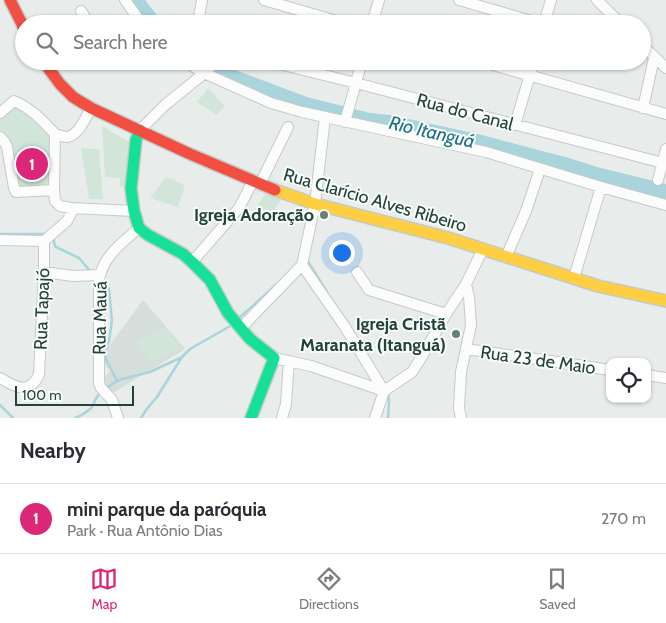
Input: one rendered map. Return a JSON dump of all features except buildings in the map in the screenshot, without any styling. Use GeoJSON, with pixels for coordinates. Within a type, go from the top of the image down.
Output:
{"type":"FeatureCollection","features":[{"type":"Feature","properties":{"kind":"street"},"geometry":{"type":"LineString","coordinates":[[10,0],[18,15]]}},
{"type":"Feature","properties":{"kind":"street"},"geometry":{"type":"LineString","coordinates":[[126,0],[136,15]]}},
{"type":"Feature","properties":{"kind":"street"},"geometry":{"type":"LineString","coordinates":[[199,15],[202,0]]}},
{"type":"Feature","properties":{"kind":"street"},"geometry":{"type":"LineString","coordinates":[[264,0],[316,15]]}},
{"type":"Feature","properties":{"kind":"street"},"geometry":{"type":"LineString","coordinates":[[375,15],[379,0]]}},
{"type":"Feature","properties":{"kind":"street"},"geometry":{"type":"LineString","coordinates":[[459,0],[512,15]]}},
{"type":"Feature","properties":{"kind":"street"},"geometry":{"type":"LineString","coordinates":[[546,15],[551,0]]}},
{"type":"Feature","properties":{"kind":"street"},"geometry":{"type":"LineString","coordinates":[[598,0],[612,15]]}},
{"type":"Feature","properties":{"kind":"street"},"geometry":{"type":"LineString","coordinates":[[81,11],[84,15]]}},
{"type":"Feature","properties":{"kind":"street"},"geometry":{"type":"LineString","coordinates":[[651,57],[666,68]]}},
{"type":"Feature","properties":{"kind":"street","name":"Rua Clarício Alves Ribeiro"},"geometry":{"type":"LineString","coordinates":[[50,70],[60,84],[73,97],[91,108],[256,182],[315,204],[448,238],[598,286],[666,301]]}},
{"type":"Feature","properties":{"kind":"street"},"geometry":{"type":"LineString","coordinates":[[208,70],[165,105],[140,130],[136,140],[131,188],[134,211],[140,228],[148,235],[183,254],[192,262],[210,280],[228,313],[240,328],[250,339],[274,358],[330,371],[384,391]]}},
{"type":"Feature","properties":{"kind":"street"},"geometry":{"type":"LineString","coordinates":[[213,70],[271,103],[325,117],[347,116],[486,152],[666,205]]}},
{"type":"Feature","properties":{"kind":"street","name":"Rua do Canal"},"geometry":{"type":"LineString","coordinates":[[303,70],[662,163]]}},
{"type":"Feature","properties":{"kind":"street"},"geometry":{"type":"LineString","coordinates":[[347,116],[360,70]]}},
{"type":"Feature","properties":{"kind":"street"},"geometry":{"type":"LineString","coordinates":[[510,70],[666,114]]}},
{"type":"Feature","properties":{"kind":"street"},"geometry":{"type":"LineString","coordinates":[[515,125],[532,70]]}},
{"type":"Feature","properties":{"kind":"street"},"geometry":{"type":"LineString","coordinates":[[643,108],[647,70]]}},
{"type":"Feature","properties":{"kind":"street"},"geometry":{"type":"LineString","coordinates":[[0,113],[14,101],[41,120],[55,134],[67,137],[74,134],[80,127],[91,108]]}},
{"type":"Feature","properties":{"kind":"street"},"geometry":{"type":"LineString","coordinates":[[240,328],[302,265],[315,204],[325,117]]}},
{"type":"Feature","properties":{"kind":"street"},"geometry":{"type":"LineString","coordinates":[[192,262],[238,208],[288,128]]}},
{"type":"Feature","properties":{"kind":"street"},"geometry":{"type":"LineString","coordinates":[[55,134],[54,190],[55,201],[60,206],[134,211]]}},
{"type":"Feature","properties":{"kind":"street"},"geometry":{"type":"LineString","coordinates":[[0,137],[4,141],[3,148],[16,192],[54,190]]}},
{"type":"Feature","properties":{"kind":"street"},"geometry":{"type":"LineString","coordinates":[[658,180],[666,149]]}},
{"type":"Feature","properties":{"kind":"street"},"geometry":{"type":"LineString","coordinates":[[506,257],[526,211],[540,169]]}},
{"type":"Feature","properties":{"kind":"street"},"geometry":{"type":"LineString","coordinates":[[574,278],[601,187]]}},
{"type":"Feature","properties":{"kind":"street"},"geometry":{"type":"LineString","coordinates":[[0,240],[44,241],[67,221],[74,208]]}},
{"type":"Feature","properties":{"kind":"street","name":"Rua Mauá"},"geometry":{"type":"LineString","coordinates":[[118,418],[112,400],[99,383],[98,282],[104,263],[109,256],[140,228]]}},
{"type":"Feature","properties":{"kind":"street","name":"Rua Tapajó"},"geometry":{"type":"LineString","coordinates":[[0,378],[13,385],[25,388],[32,385],[38,378],[44,241]]}},
{"type":"Feature","properties":{"kind":"street"},"geometry":{"type":"LineString","coordinates":[[375,418],[384,391],[412,372],[466,284],[483,249]]}},
{"type":"Feature","properties":{"kind":"street"},"geometry":{"type":"LineString","coordinates":[[302,265],[345,327],[384,391]]}},
{"type":"Feature","properties":{"kind":"street"},"geometry":{"type":"LineString","coordinates":[[44,272],[73,276],[100,275]]}},
{"type":"Feature","properties":{"kind":"street"},"geometry":{"type":"LineString","coordinates":[[357,272],[369,290],[446,314]]}},
{"type":"Feature","properties":{"kind":"street"},"geometry":{"type":"LineString","coordinates":[[461,418],[459,408],[461,372],[471,325],[470,297],[466,284]]}},
{"type":"Feature","properties":{"kind":"street","name":"Rua 23 de Maio"},"geometry":{"type":"LineString","coordinates":[[466,349],[606,369]]}},
{"type":"Feature","properties":{"kind":"street"},"geometry":{"type":"LineString","coordinates":[[250,418],[274,358]]}},
{"type":"Feature","properties":{"kind":"street"},"geometry":{"type":"LineString","coordinates":[[282,418],[286,404],[289,361]]}},
{"type":"Feature","properties":{"kind":"street"},"geometry":{"type":"LineString","coordinates":[[651,376],[666,378]]}},
{"type":"Feature","properties":{"kind":"shaded area"},"geometry":{"type":"Polygon","coordinates":[[[143,300],[185,349],[113,393],[106,388],[105,377],[110,370],[102,364],[102,356],[143,300]]]}},
{"type":"Feature","properties":{"kind":"green space"},"geometry":{"type":"Polygon","coordinates":[[[208,88],[225,106],[217,115],[197,102],[208,88]]]}},
{"type":"Feature","properties":{"kind":"green space"},"geometry":{"type":"Polygon","coordinates":[[[14,103],[22,106],[53,135],[52,188],[17,190],[0,134],[0,115],[14,103]]]}},
{"type":"Feature","properties":{"kind":"green space"},"geometry":{"type":"Polygon","coordinates":[[[102,126],[131,143],[128,188],[120,187],[120,178],[105,177],[102,126]]]}},
{"type":"Feature","properties":{"kind":"green space"},"geometry":{"type":"Polygon","coordinates":[[[81,148],[99,149],[103,199],[89,199],[81,148]]]}},
{"type":"Feature","properties":{"kind":"green space"},"geometry":{"type":"Polygon","coordinates":[[[166,177],[185,185],[178,207],[150,198],[166,177]]]}},
{"type":"Feature","properties":{"kind":"green space"},"geometry":{"type":"Polygon","coordinates":[[[266,192],[281,200],[274,210],[277,214],[270,223],[255,210],[266,192]]]}},
{"type":"Feature","properties":{"kind":"green space"},"geometry":{"type":"Polygon","coordinates":[[[166,327],[179,348],[150,364],[138,342],[166,327]]]}},
{"type":"Feature","properties":{"kind":"water"},"geometry":{"type":"Polygon","coordinates":[[[125,0],[145,0],[157,15],[137,15],[125,0]]]}},
{"type":"Feature","properties":{"kind":"water","name":"Rio Itanguá"},"geometry":{"type":"Polygon","coordinates":[[[210,70],[236,70],[307,97],[370,113],[390,115],[478,134],[666,184],[666,199],[278,105],[210,70]]]}},
{"type":"Feature","properties":{"kind":"waterway"},"geometry":{"type":"LineString","coordinates":[[0,234],[46,234]]}},
{"type":"Feature","properties":{"kind":"waterway"},"geometry":{"type":"LineString","coordinates":[[53,237],[56,247],[79,258],[91,272]]}},
{"type":"Feature","properties":{"kind":"waterway"},"geometry":{"type":"LineString","coordinates":[[307,260],[327,292]]}},
{"type":"Feature","properties":{"kind":"waterway"},"geometry":{"type":"LineString","coordinates":[[102,282],[109,289],[112,321],[105,357],[117,381]]}},
{"type":"Feature","properties":{"kind":"waterway"},"geometry":{"type":"LineString","coordinates":[[238,319],[277,284]]}},
{"type":"Feature","properties":{"kind":"waterway"},"geometry":{"type":"LineString","coordinates":[[141,418],[157,397],[182,357],[190,349],[232,325]]}},
{"type":"Feature","properties":{"kind":"waterway"},"geometry":{"type":"LineString","coordinates":[[105,389],[122,379],[150,372],[180,358]]}},
{"type":"Feature","properties":{"kind":"waterway"},"geometry":{"type":"LineString","coordinates":[[388,392],[388,418]]}},
{"type":"Feature","properties":{"kind":"waterway"},"geometry":{"type":"LineString","coordinates":[[75,418],[91,408],[101,393]]}},
{"type":"Feature","properties":{"kind":"waterway"},"geometry":{"type":"LineString","coordinates":[[0,405],[13,418]]}},
{"type":"Feature","properties":{"kind":"traffic: fast"},"geometry":{"type":"LineString","coordinates":[[140,130],[136,140],[131,188],[134,211],[139,228],[183,254],[192,262],[210,280],[228,313],[250,339],[274,358],[251,418]]}},
{"type":"Feature","properties":{"kind":"traffic: slow"},"geometry":{"type":"LineString","coordinates":[[275,190],[315,204],[448,238],[598,286],[666,301]]}},
{"type":"Feature","properties":{"kind":"traffic: jam"},"geometry":{"type":"LineString","coordinates":[[10,0],[18,15]]}},
{"type":"Feature","properties":{"kind":"traffic: jam"},"geometry":{"type":"LineString","coordinates":[[50,70],[73,97],[91,108],[190,154],[275,190]]}},
{"type":"Feature","properties":{"kind":"place","name":"mini parque da paróquia"},"geometry":{"type":"Point","coordinates":[32,164]}},
{"type":"Feature","properties":{"kind":"place","name":"Igreja Adoração"},"geometry":{"type":"Point","coordinates":[324,215]}},
{"type":"Feature","properties":{"kind":"place","name":"Igreja Cristã Maranata (Itanguá)"},"geometry":{"type":"Point","coordinates":[456,334]}}]}
